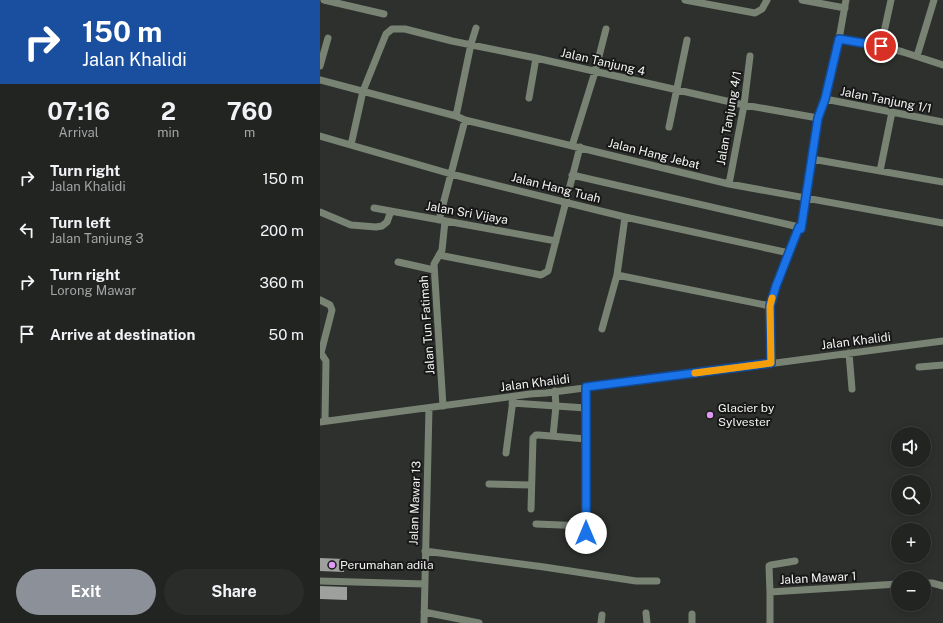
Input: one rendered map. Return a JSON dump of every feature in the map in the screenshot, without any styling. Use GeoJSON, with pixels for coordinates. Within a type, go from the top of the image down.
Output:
{"type":"FeatureCollection","features":[{"type":"Feature","properties":{"kind":"street"},"geometry":{"type":"LineString","coordinates":[[324,0],[384,14]]}},
{"type":"Feature","properties":{"kind":"street"},"geometry":{"type":"LineString","coordinates":[[685,0],[755,13],[762,9],[768,0]]}},
{"type":"Feature","properties":{"kind":"street"},"geometry":{"type":"LineString","coordinates":[[802,0],[845,8]]}},
{"type":"Feature","properties":{"kind":"street"},"geometry":{"type":"LineString","coordinates":[[572,175],[799,227],[801,229],[818,118],[825,99],[839,39],[846,0]]}},
{"type":"Feature","properties":{"kind":"street"},"geometry":{"type":"LineString","coordinates":[[881,46],[891,0]]}},
{"type":"Feature","properties":{"kind":"street"},"geometry":{"type":"LineString","coordinates":[[917,56],[934,0]]}},
{"type":"Feature","properties":{"kind":"street"},"geometry":{"type":"LineString","coordinates":[[456,116],[471,44],[476,28]]}},
{"type":"Feature","properties":{"kind":"street","name":"Jalan Tanjung 4"},"geometry":{"type":"LineString","coordinates":[[363,91],[386,34],[392,29],[406,29],[744,105],[818,118]]}},
{"type":"Feature","properties":{"kind":"street"},"geometry":{"type":"LineString","coordinates":[[439,255],[542,275],[548,271],[566,202],[576,147],[606,29]]}},
{"type":"Feature","properties":{"kind":"street"},"geometry":{"type":"LineString","coordinates":[[320,66],[328,38]]}},
{"type":"Feature","properties":{"kind":"street"},"geometry":{"type":"LineString","coordinates":[[839,39],[881,46],[943,65]]}},
{"type":"Feature","properties":{"kind":"street"},"geometry":{"type":"LineString","coordinates":[[669,127],[687,40]]}},
{"type":"Feature","properties":{"kind":"street","name":"Jalan Tanjung 4/1"},"geometry":{"type":"LineString","coordinates":[[729,184],[744,105],[750,56]]}},
{"type":"Feature","properties":{"kind":"street"},"geometry":{"type":"LineString","coordinates":[[529,98],[536,58]]}},
{"type":"Feature","properties":{"kind":"street","name":"Jalan Hang Jebat"},"geometry":{"type":"LineString","coordinates":[[320,80],[456,116],[465,120],[729,184],[943,223]]}},
{"type":"Feature","properties":{"kind":"street"},"geometry":{"type":"LineString","coordinates":[[351,145],[363,91]]}},
{"type":"Feature","properties":{"kind":"street","name":"Jalan Tanjung 1/1"},"geometry":{"type":"LineString","coordinates":[[825,99],[943,122]]}},
{"type":"Feature","properties":{"kind":"street"},"geometry":{"type":"LineString","coordinates":[[880,171],[892,112]]}},
{"type":"Feature","properties":{"kind":"street","name":"Jalan Tun Fatimah"},"geometry":{"type":"LineString","coordinates":[[443,406],[434,264],[442,250],[442,220],[451,174],[465,120]]}},
{"type":"Feature","properties":{"kind":"street","name":"Jalan Hang Tuah"},"geometry":{"type":"LineString","coordinates":[[320,136],[451,174],[625,217],[789,253]]}},
{"type":"Feature","properties":{"kind":"street"},"geometry":{"type":"LineString","coordinates":[[812,159],[943,182]]}},
{"type":"Feature","properties":{"kind":"street","name":"Jalan Sri Vijaya"},"geometry":{"type":"LineString","coordinates":[[374,208],[556,241]]}},
{"type":"Feature","properties":{"kind":"street"},"geometry":{"type":"LineString","coordinates":[[320,212],[351,225],[376,227],[382,226],[387,222],[391,211]]}},
{"type":"Feature","properties":{"kind":"street"},"geometry":{"type":"LineString","coordinates":[[602,330],[617,274],[625,217]]}},
{"type":"Feature","properties":{"kind":"street"},"geometry":{"type":"LineString","coordinates":[[771,363],[770,306],[776,286],[799,227]]}},
{"type":"Feature","properties":{"kind":"street"},"geometry":{"type":"LineString","coordinates":[[398,262],[434,270]]}},
{"type":"Feature","properties":{"kind":"street"},"geometry":{"type":"LineString","coordinates":[[617,274],[770,306]]}},
{"type":"Feature","properties":{"kind":"street"},"geometry":{"type":"LineString","coordinates":[[320,300],[330,305],[332,310],[321,352],[326,362],[322,422]]}},
{"type":"Feature","properties":{"kind":"street","name":"Jalan Khalidi"},"geometry":{"type":"LineString","coordinates":[[322,422],[443,406],[513,400],[530,394],[943,341]]}},
{"type":"Feature","properties":{"kind":"street"},"geometry":{"type":"LineString","coordinates":[[849,353],[852,389]]}},
{"type":"Feature","properties":{"kind":"street"},"geometry":{"type":"LineString","coordinates":[[919,367],[943,365]]}},
{"type":"Feature","properties":{"kind":"street"},"geometry":{"type":"LineString","coordinates":[[536,524],[586,529],[586,387]]}},
{"type":"Feature","properties":{"kind":"street"},"geometry":{"type":"LineString","coordinates":[[554,436],[556,406],[555,391]]}},
{"type":"Feature","properties":{"kind":"street"},"geometry":{"type":"LineString","coordinates":[[530,394],[530,404]]}},
{"type":"Feature","properties":{"kind":"street"},"geometry":{"type":"LineString","coordinates":[[506,453],[513,400],[530,404],[586,408]]}},
{"type":"Feature","properties":{"kind":"street","name":"Jalan Mawar 13"},"geometry":{"type":"LineString","coordinates":[[424,623],[429,408]]}},
{"type":"Feature","properties":{"kind":"street"},"geometry":{"type":"LineString","coordinates":[[531,509],[533,438],[536,435],[586,439]]}},
{"type":"Feature","properties":{"kind":"street"},"geometry":{"type":"LineString","coordinates":[[489,484],[531,485]]}},
{"type":"Feature","properties":{"kind":"street"},"geometry":{"type":"LineString","coordinates":[[425,551],[544,566],[636,581],[657,581]]}},
{"type":"Feature","properties":{"kind":"street"},"geometry":{"type":"LineString","coordinates":[[770,592],[770,566],[795,561]]}},
{"type":"Feature","properties":{"kind":"street"},"geometry":{"type":"LineString","coordinates":[[320,581],[425,584]]}},
{"type":"Feature","properties":{"kind":"street"},"geometry":{"type":"LineString","coordinates":[[931,582],[943,586]]}},
{"type":"Feature","properties":{"kind":"street","name":"Jalan Mawar 1"},"geometry":{"type":"LineString","coordinates":[[770,623],[770,592],[891,584]]}},
{"type":"Feature","properties":{"kind":"street"},"geometry":{"type":"LineString","coordinates":[[424,612],[479,623]]}},
{"type":"Feature","properties":{"kind":"street"},"geometry":{"type":"LineString","coordinates":[[646,613],[647,623]]}},
{"type":"Feature","properties":{"kind":"street"},"geometry":{"type":"LineString","coordinates":[[692,614],[692,623]]}},
{"type":"Feature","properties":{"kind":"street"},"geometry":{"type":"LineString","coordinates":[[601,623],[602,615]]}},
{"type":"Feature","properties":{"kind":"building","name":"Perumahan adila"},"geometry":{"type":"Polygon","coordinates":[[[320,558],[344,559],[344,572],[320,571],[320,558]]]}},
{"type":"Feature","properties":{"kind":"building"},"geometry":{"type":"Polygon","coordinates":[[[320,586],[347,587],[347,600],[320,599],[320,586]]]}},
{"type":"Feature","properties":{"kind":"slow traffic"},"geometry":{"type":"LineString","coordinates":[[695,373],[771,363],[770,306],[772,298]]}},
{"type":"Feature","properties":{"kind":"place","name":"Glacier by Sylvester"},"geometry":{"type":"Point","coordinates":[710,415]}},
{"type":"Feature","properties":{"kind":"place","name":"Perumahan adila"},"geometry":{"type":"Point","coordinates":[332,565]}},
{"type":"Feature","properties":{"kind":"route"},"geometry":{"type":"LineString","coordinates":[[586,533],[586,387],[771,363],[770,306],[776,286],[799,227],[801,229],[818,118],[825,99],[839,39],[881,46]]}}]}
